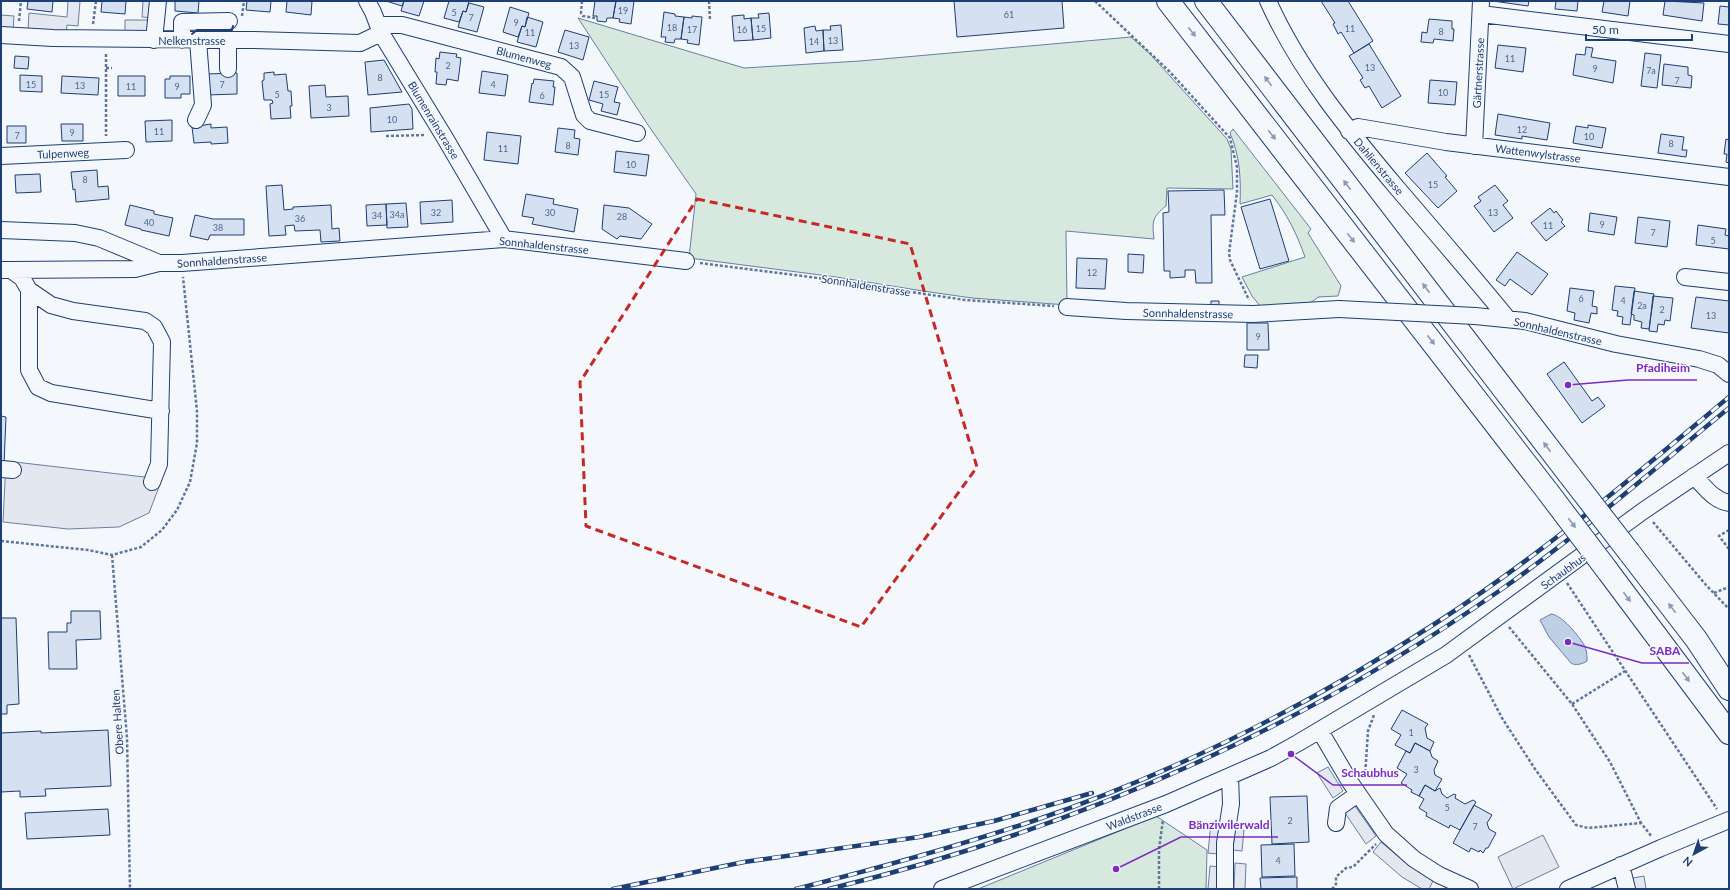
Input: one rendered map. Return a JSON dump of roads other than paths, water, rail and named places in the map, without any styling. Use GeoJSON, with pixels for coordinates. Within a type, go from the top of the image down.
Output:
{"type":"FeatureCollection","features":[{"type":"Feature","properties":{"kind":"highway"},"geometry":{"type":"LineString","coordinates":[[1168,1],[1548,492],[1729,733]]}},
{"type":"Feature","properties":{"kind":"highway"},"geometry":{"type":"LineString","coordinates":[[1206,1],[1696,640],[1729,689]]}},
{"type":"Feature","properties":{"kind":"highway"},"geometry":{"type":"LineString","coordinates":[[1696,640],[1729,669]]}},
{"type":"Feature","properties":{"kind":"street"},"geometry":{"type":"LineString","coordinates":[[154,40],[158,1]]}},
{"type":"Feature","properties":{"kind":"street","name":"Blumenrainstrasse"},"geometry":{"type":"LineString","coordinates":[[367,1],[380,29],[504,239]]}},
{"type":"Feature","properties":{"kind":"street","name":"Dahlienstrasse"},"geometry":{"type":"LineString","coordinates":[[1268,1],[1276,19],[1305,70],[1349,131],[1508,319]]}},
{"type":"Feature","properties":{"kind":"street"},"geometry":{"type":"LineString","coordinates":[[1481,8],[1729,44]]}},
{"type":"Feature","properties":{"kind":"street","name":"Gärtnerstrasse"},"geometry":{"type":"LineString","coordinates":[[1474,146],[1481,8]]}},
{"type":"Feature","properties":{"kind":"street"},"geometry":{"type":"LineString","coordinates":[[182,40],[182,22],[229,21]]}},
{"type":"Feature","properties":{"kind":"street","name":"Blumenweg"},"geometry":{"type":"LineString","coordinates":[[380,29],[402,25],[561,67],[572,77],[584,115],[590,120],[637,133]]}},
{"type":"Feature","properties":{"kind":"street","name":"Nelkenstrasse"},"geometry":{"type":"LineString","coordinates":[[1,35],[92,39],[363,43],[380,29]]}},
{"type":"Feature","properties":{"kind":"street"},"geometry":{"type":"LineString","coordinates":[[196,120],[203,105],[198,40]]}},
{"type":"Feature","properties":{"kind":"street"},"geometry":{"type":"LineString","coordinates":[[228,40],[228,69]]}},
{"type":"Feature","properties":{"kind":"street","name":"Wattenwylstrasse"},"geometry":{"type":"LineString","coordinates":[[1349,131],[1358,128],[1474,146],[1729,177]]}},
{"type":"Feature","properties":{"kind":"street","name":"Tulpenweg"},"geometry":{"type":"LineString","coordinates":[[1,156],[126,150]]}},
{"type":"Feature","properties":{"kind":"street","name":"Sonnhaldenstrasse"},"geometry":{"type":"LineString","coordinates":[[1,230],[76,233],[99,238],[159,262],[182,263],[504,239],[686,261]]}},
{"type":"Feature","properties":{"kind":"street"},"geometry":{"type":"LineString","coordinates":[[6,270],[135,269],[159,262]]}},
{"type":"Feature","properties":{"kind":"street"},"geometry":{"type":"LineString","coordinates":[[6,270],[22,278],[29,290],[50,305],[72,311],[145,321],[154,327],[162,342],[159,464],[152,482]]}},
{"type":"Feature","properties":{"kind":"street"},"geometry":{"type":"LineString","coordinates":[[1685,277],[1729,282]]}},
{"type":"Feature","properties":{"kind":"street"},"geometry":{"type":"LineString","coordinates":[[29,290],[29,370],[38,387],[51,394],[161,411]]}},
{"type":"Feature","properties":{"kind":"street","name":"Sonnhaldenstrasse"},"geometry":{"type":"LineString","coordinates":[[1067,307],[1126,311],[1253,314],[1339,309],[1508,319],[1525,321],[1616,344],[1699,359],[1718,365],[1728,372]]}},
{"type":"Feature","properties":{"kind":"street","name":"Schaubhus"},"geometry":{"type":"LineString","coordinates":[[1320,731],[1446,656],[1644,510],[1729,453]]}},
{"type":"Feature","properties":{"kind":"street"},"geometry":{"type":"LineString","coordinates":[[1694,476],[1711,494],[1722,501],[1729,502]]}},
{"type":"Feature","properties":{"kind":"street"},"geometry":{"type":"LineString","coordinates":[[1320,731],[1361,788],[1386,834],[1414,859],[1439,876],[1470,889]]}},
{"type":"Feature","properties":{"kind":"street","name":"Waldstrasse"},"geometry":{"type":"LineString","coordinates":[[942,889],[1166,804],[1271,758],[1320,731]]}},
{"type":"Feature","properties":{"kind":"street"},"geometry":{"type":"LineString","coordinates":[[1226,889],[1226,843],[1231,804],[1230,776]]}},
{"type":"Feature","properties":{"kind":"street"},"geometry":{"type":"LineString","coordinates":[[1336,823],[1338,808],[1361,788]]}},
{"type":"Feature","properties":{"kind":"street"},"geometry":{"type":"LineString","coordinates":[[1568,889],[1661,848],[1728,821]]}},
{"type":"Feature","properties":{"kind":"street"},"geometry":{"type":"LineString","coordinates":[[1621,865],[1627,889]]}},
{"type":"Feature","properties":{"kind":"water"},"geometry":{"type":"Polygon","coordinates":[[[1551,614],[1560,618],[1570,626],[1578,636],[1586,649],[1587,661],[1579,664],[1571,663],[1549,637],[1540,620],[1551,614]]]}},
{"type":"Feature","properties":{"kind":"railway"},"geometry":{"type":"LineString","coordinates":[[796,889],[945,849],[1004,831],[1086,802],[1190,759],[1291,709],[1389,653],[1512,571],[1586,514],[1729,397]]}},
{"type":"Feature","properties":{"kind":"railway"},"geometry":{"type":"LineString","coordinates":[[829,889],[919,865],[1007,837],[1094,806],[1179,770],[1263,731],[1344,688],[1424,641],[1531,568],[1589,523],[1729,408]]}},
{"type":"Feature","properties":{"kind":"railway"},"geometry":{"type":"LineString","coordinates":[[613,889],[744,862],[919,837],[994,821],[1092,793]]}},
{"type":"Feature","properties":{"kind":"place","name":"Pfadiheim"},"geometry":{"type":"Point","coordinates":[1568,385]}},
{"type":"Feature","properties":{"kind":"place","name":"SABA"},"geometry":{"type":"Point","coordinates":[1568,642]}},
{"type":"Feature","properties":{"kind":"place","name":"Schaubhus"},"geometry":{"type":"Point","coordinates":[1291,754]}},
{"type":"Feature","properties":{"kind":"place","name":"Bänziwilerwald"},"geometry":{"type":"Point","coordinates":[1116,869]}}]}
